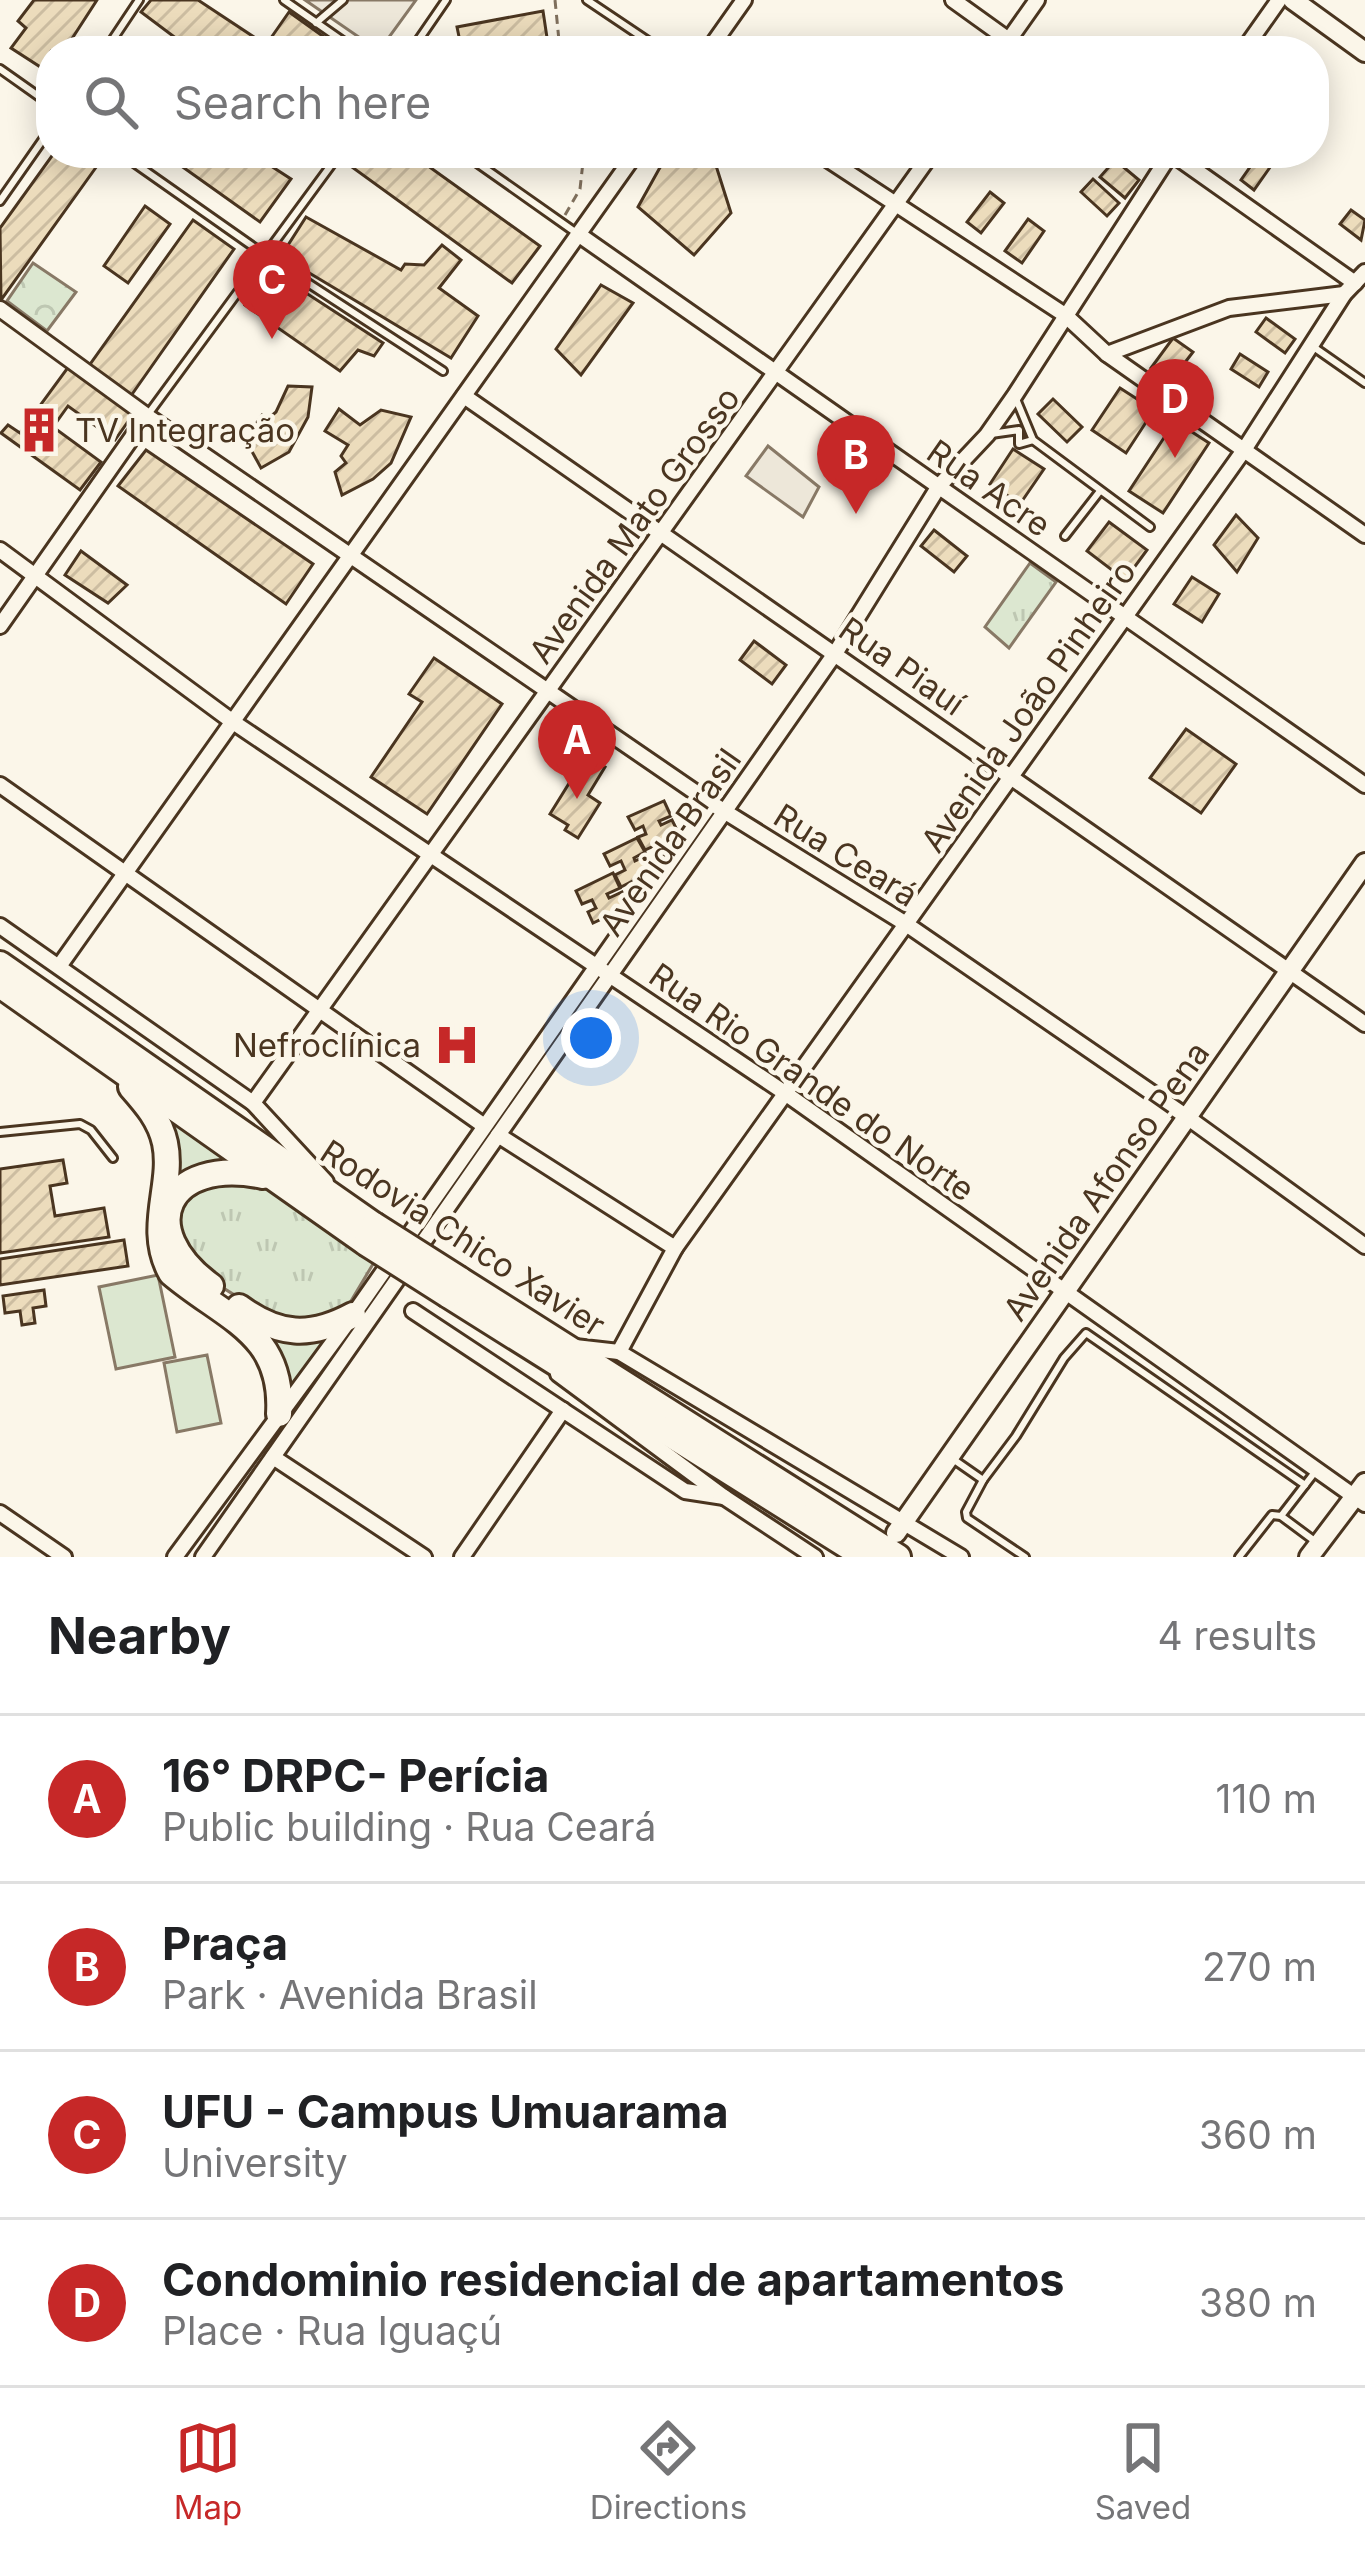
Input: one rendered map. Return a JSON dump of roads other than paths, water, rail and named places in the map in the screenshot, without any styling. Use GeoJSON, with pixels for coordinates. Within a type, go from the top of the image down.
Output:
{"type":"FeatureCollection","features":[{"type":"Feature","properties":{"kind":"highway","name":"Rodovia Chico Xavier"},"geometry":{"type":"LineString","coordinates":[[0,964],[350,1208],[370,1234]]}},
{"type":"Feature","properties":{"kind":"highway","name":"Rodovia Chico Xavier"},"geometry":{"type":"LineString","coordinates":[[0,985],[273,1178],[454,1287],[569,1346],[900,1538]]}},
{"type":"Feature","properties":{"kind":"highway"},"geometry":{"type":"LineString","coordinates":[[0,996],[51,1020]]}},
{"type":"Feature","properties":{"kind":"highway"},"geometry":{"type":"LineString","coordinates":[[105,1059],[149,1107],[164,1140],[163,1258],[171,1273],[264,1345],[276,1369],[279,1414]]}},
{"type":"Feature","properties":{"kind":"highway"},"geometry":{"type":"LineString","coordinates":[[273,1178],[223,1170],[202,1173],[186,1183],[174,1197],[169,1217],[175,1252],[200,1278],[274,1328],[327,1329],[353,1315]]}},
{"type":"Feature","properties":{"kind":"highway","name":"Rodovia Chico Xavier"},"geometry":{"type":"LineString","coordinates":[[454,1287],[532,1350],[865,1557]]}},
{"type":"Feature","properties":{"kind":"street"},"geometry":{"type":"LineString","coordinates":[[719,36],[744,0]]}},
{"type":"Feature","properties":{"kind":"street"},"geometry":{"type":"LineString","coordinates":[[953,0],[995,36]]}},
{"type":"Feature","properties":{"kind":"street"},"geometry":{"type":"LineString","coordinates":[[1011,36],[1037,0]]}},
{"type":"Feature","properties":{"kind":"street"},"geometry":{"type":"LineString","coordinates":[[1254,36],[1280,0]]}},
{"type":"Feature","properties":{"kind":"street"},"geometry":{"type":"LineString","coordinates":[[1293,0],[1365,52]]}},
{"type":"Feature","properties":{"kind":"street"},"geometry":{"type":"LineString","coordinates":[[60,965],[625,168]]}},
{"type":"Feature","properties":{"kind":"street"},"geometry":{"type":"LineString","coordinates":[[840,168],[1065,315],[1107,354],[1365,535]]}},
{"type":"Feature","properties":{"kind":"street","name":"Avenida Mato Grosso"},"geometry":{"type":"LineString","coordinates":[[253,1103],[922,168]]}},
{"type":"Feature","properties":{"kind":"street","name":"Avenida Brasil"},"geometry":{"type":"LineString","coordinates":[[175,1557],[353,1315],[594,965],[836,652],[939,486],[987,435],[1015,395],[1161,168]]}},
{"type":"Feature","properties":{"kind":"street"},"geometry":{"type":"LineString","coordinates":[[1192,168],[1357,285]]}},
{"type":"Feature","properties":{"kind":"street","name":"Rua Acre"},"geometry":{"type":"LineString","coordinates":[[578,234],[1365,785]]}},
{"type":"Feature","properties":{"kind":"street"},"geometry":{"type":"LineString","coordinates":[[1107,354],[1228,308],[1357,285]]}},
{"type":"Feature","properties":{"kind":"street","name":"Avenida João Pinheiro"},"geometry":{"type":"LineString","coordinates":[[619,1352],[675,1248],[1357,285]]}},
{"type":"Feature","properties":{"kind":"street","name":"Rua Ceará"},"geometry":{"type":"LineString","coordinates":[[0,309],[147,416],[718,807],[906,924],[1365,1246]]}},
{"type":"Feature","properties":{"kind":"street","name":"Rua Piauí"},"geometry":{"type":"LineString","coordinates":[[464,396],[1365,1024]]}},
{"type":"Feature","properties":{"kind":"street"},"geometry":{"type":"LineString","coordinates":[[0,626],[147,416]]}},
{"type":"Feature","properties":{"kind":"street","name":"Rua Rio Grande do Norte"},"geometry":{"type":"LineString","coordinates":[[0,550],[233,722],[785,1094],[1318,1470],[1362,1494]]}},
{"type":"Feature","properties":{"kind":"street"},"geometry":{"type":"LineString","coordinates":[[0,785],[483,1125]]}},
{"type":"Feature","properties":{"kind":"street","name":"Avenida Brasil"},"geometry":{"type":"LineString","coordinates":[[203,1557],[610,975],[718,807]]}},
{"type":"Feature","properties":{"kind":"street","name":"Avenida Afonso Pena"},"geometry":{"type":"LineString","coordinates":[[900,1538],[950,1457],[1365,862]]}},
{"type":"Feature","properties":{"kind":"street"},"geometry":{"type":"LineString","coordinates":[[0,926],[253,1103],[350,1208]]}},
{"type":"Feature","properties":{"kind":"street"},"geometry":{"type":"LineString","coordinates":[[498,1135],[675,1248]]}},
{"type":"Feature","properties":{"kind":"street"},"geometry":{"type":"LineString","coordinates":[[412,1311],[685,1492],[724,1497]]}},
{"type":"Feature","properties":{"kind":"street"},"geometry":{"type":"LineString","coordinates":[[569,1346],[619,1352],[900,1538],[962,1557]]}},
{"type":"Feature","properties":{"kind":"street"},"geometry":{"type":"LineString","coordinates":[[532,1350],[574,1390],[815,1557]]}},
{"type":"Feature","properties":{"kind":"street"},"geometry":{"type":"LineString","coordinates":[[462,1557],[563,1410]]}},
{"type":"Feature","properties":{"kind":"street"},"geometry":{"type":"LineString","coordinates":[[273,1457],[424,1557]]}},
{"type":"Feature","properties":{"kind":"street"},"geometry":{"type":"LineString","coordinates":[[1314,1550],[1362,1494]]}},
{"type":"Feature","properties":{"kind":"street"},"geometry":{"type":"LineString","coordinates":[[0,1513],[64,1557]]}},
{"type":"Feature","properties":{"kind":"lane"},"geometry":{"type":"LineString","coordinates":[[115,36],[139,0]]}},
{"type":"Feature","properties":{"kind":"lane"},"geometry":{"type":"LineString","coordinates":[[284,0],[336,36]]}},
{"type":"Feature","properties":{"kind":"lane"},"geometry":{"type":"LineString","coordinates":[[316,22],[343,0]]}},
{"type":"Feature","properties":{"kind":"lane"},"geometry":{"type":"LineString","coordinates":[[421,36],[446,0]]}},
{"type":"Feature","properties":{"kind":"lane"},"geometry":{"type":"LineString","coordinates":[[587,0],[642,36]]}},
{"type":"Feature","properties":{"kind":"lane"},"geometry":{"type":"LineString","coordinates":[[0,70],[36,95]]}},
{"type":"Feature","properties":{"kind":"lane"},"geometry":{"type":"LineString","coordinates":[[0,201],[36,149]]}},
{"type":"Feature","properties":{"kind":"lane"},"geometry":{"type":"LineString","coordinates":[[140,168],[442,370]]}},
{"type":"Feature","properties":{"kind":"lane"},"geometry":{"type":"LineString","coordinates":[[147,416],[329,168]]}},
{"type":"Feature","properties":{"kind":"lane","name":"Rua Acre"},"geometry":{"type":"LineString","coordinates":[[485,168],[578,234]]}},
{"type":"Feature","properties":{"kind":"lane"},"geometry":{"type":"LineString","coordinates":[[1312,345],[1365,383]]}},
{"type":"Feature","properties":{"kind":"lane"},"geometry":{"type":"LineString","coordinates":[[1015,395],[1033,440],[1150,527]]}},
{"type":"Feature","properties":{"kind":"lane"},"geometry":{"type":"LineString","coordinates":[[987,435],[1019,430],[1019,444],[1033,440]]}},
{"type":"Feature","properties":{"kind":"lane"},"geometry":{"type":"LineString","coordinates":[[1066,536],[1101,491]]}},
{"type":"Feature","properties":{"kind":"lane"},"geometry":{"type":"LineString","coordinates":[[0,1132],[80,1124],[91,1130],[113,1158]]}},
{"type":"Feature","properties":{"kind":"lane"},"geometry":{"type":"LineString","coordinates":[[1024,1557],[967,1518],[966,1512],[1064,1358],[1085,1333],[1305,1485]]}},
{"type":"Feature","properties":{"kind":"lane"},"geometry":{"type":"LineString","coordinates":[[950,1457],[983,1480]]}},
{"type":"Feature","properties":{"kind":"lane"},"geometry":{"type":"LineString","coordinates":[[1281,1516],[1318,1470]]}},
{"type":"Feature","properties":{"kind":"lane"},"geometry":{"type":"LineString","coordinates":[[1239,1557],[1272,1515],[1281,1516],[1314,1550]]}},
{"type":"Feature","properties":{"kind":"place","name":"UFU - Campus Umuarama"},"geometry":{"type":"Point","coordinates":[272,339]}},
{"type":"Feature","properties":{"kind":"place","name":"TV Integração"},"geometry":{"type":"Point","coordinates":[39,430]}},
{"type":"Feature","properties":{"kind":"place","name":"Condominio residencial de apartamentos"},"geometry":{"type":"Point","coordinates":[1175,458]}},
{"type":"Feature","properties":{"kind":"place","name":"Praça"},"geometry":{"type":"Point","coordinates":[856,514]}},
{"type":"Feature","properties":{"kind":"place","name":"16° DRPC- Perícia"},"geometry":{"type":"Point","coordinates":[577,799]}},
{"type":"Feature","properties":{"kind":"place","name":"Nefroclínica"},"geometry":{"type":"Point","coordinates":[457,1045]}}]}
